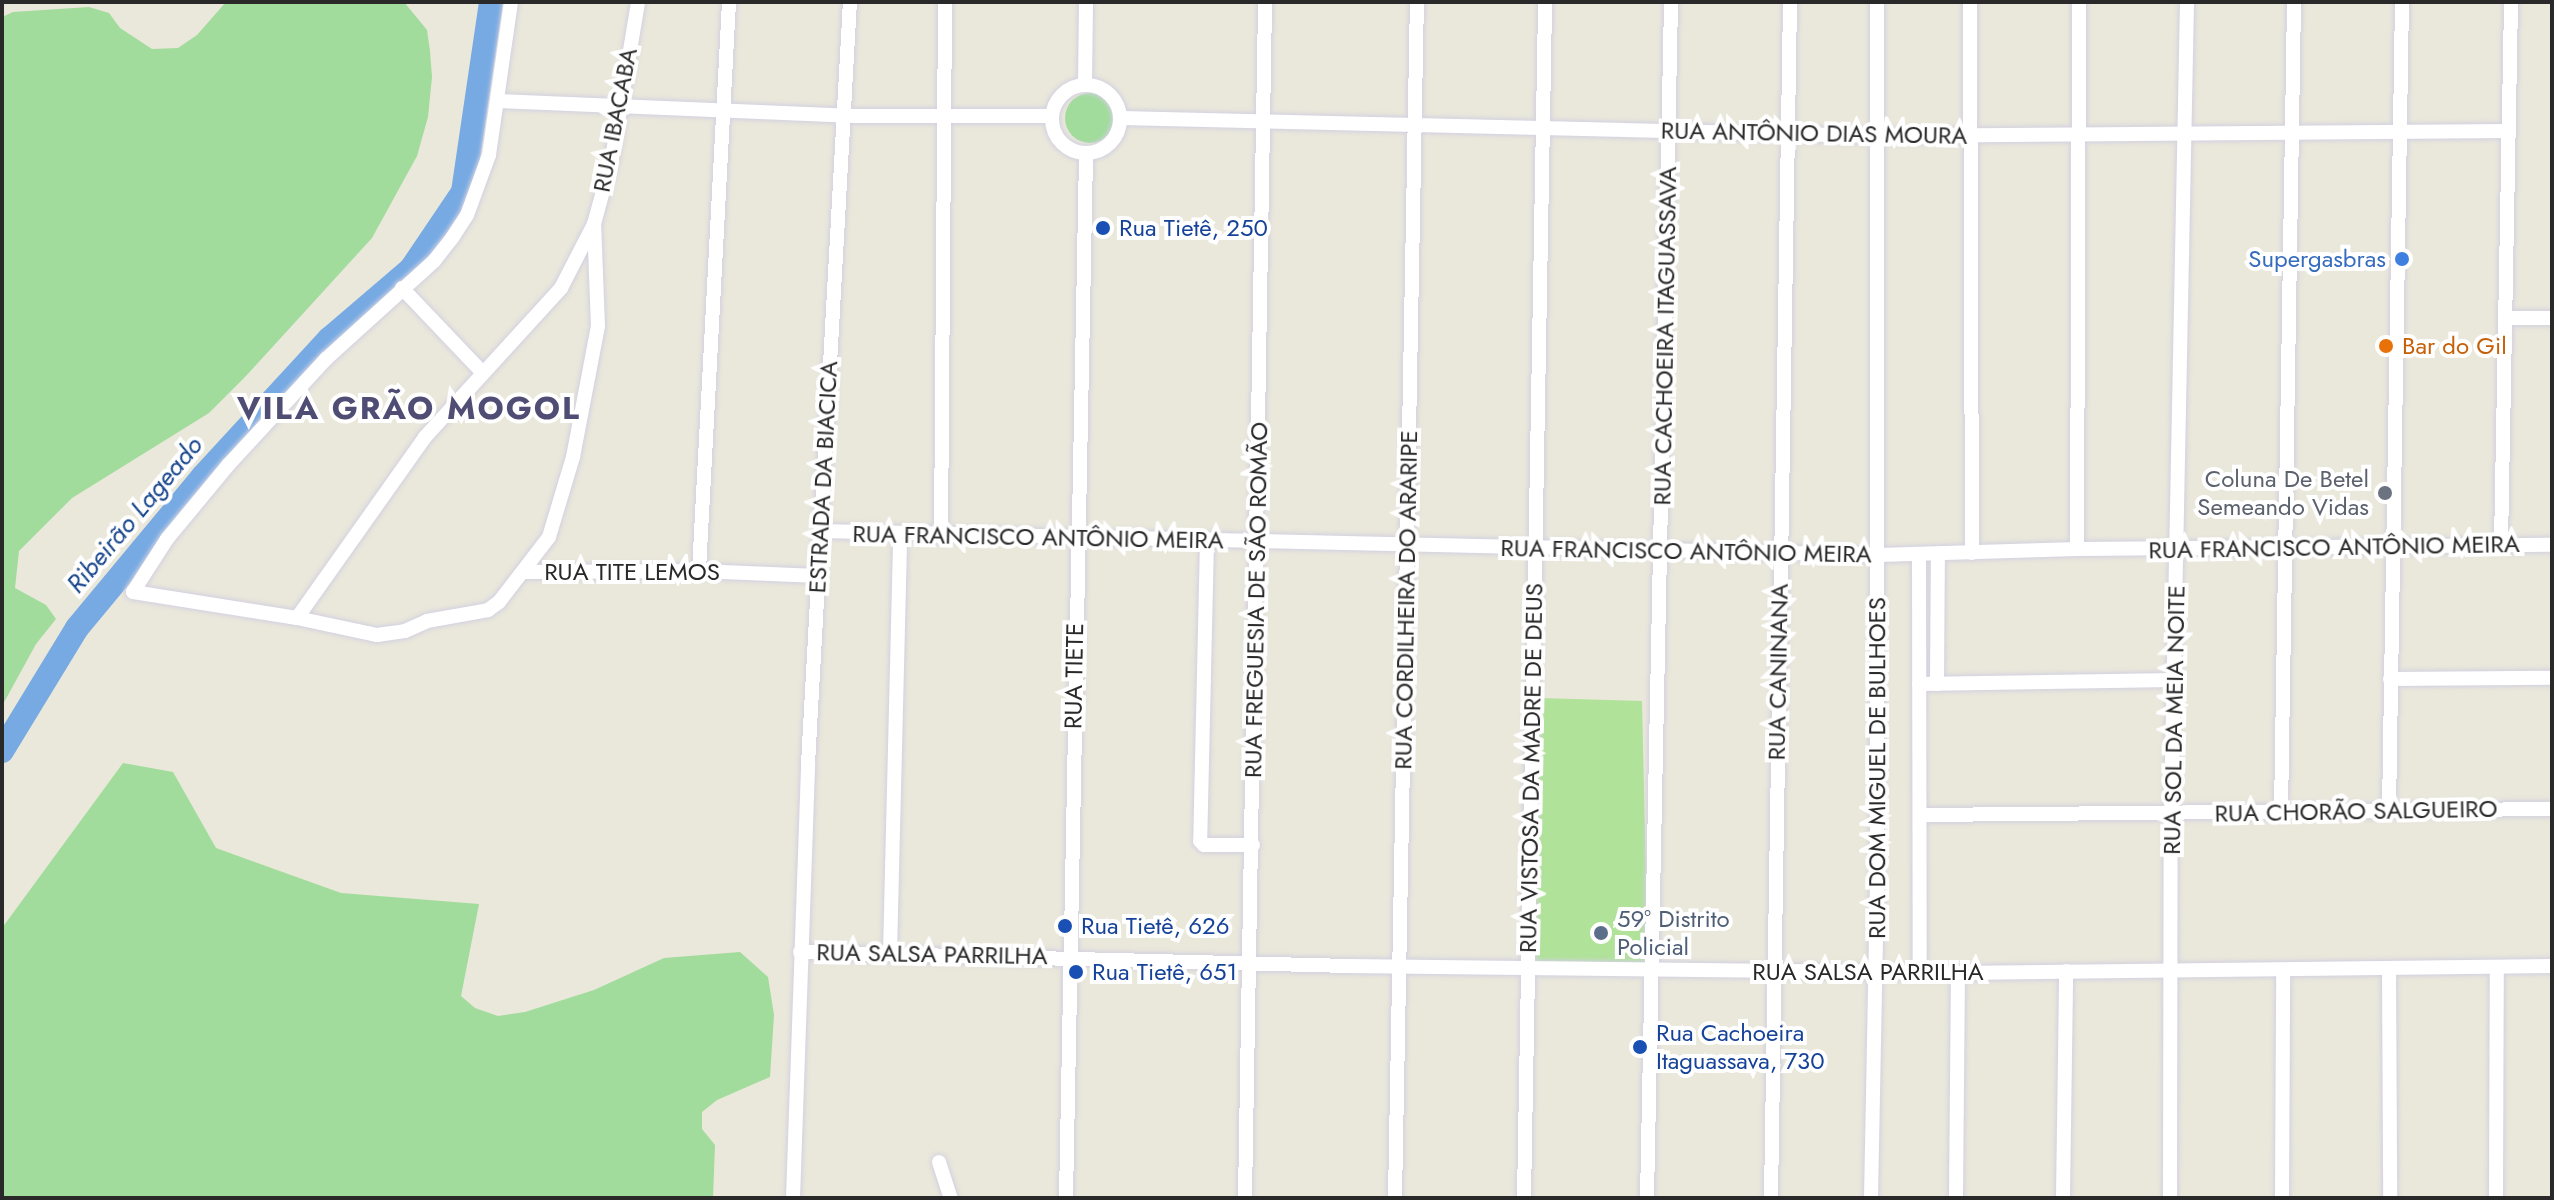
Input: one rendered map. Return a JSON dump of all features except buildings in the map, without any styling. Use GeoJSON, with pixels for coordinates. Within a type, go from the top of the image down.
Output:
{"type":"FeatureCollection","features":[{"type":"Feature","properties":{"kind":"street"},"geometry":{"type":"LineString","coordinates":[[482,372],[402,288],[434,261],[467,215],[489,155],[511,2]]}},
{"type":"Feature","properties":{"kind":"street","name":"RUA IBACABA"},"geometry":{"type":"LineString","coordinates":[[297,618],[425,437],[561,288],[594,224],[612,158],[638,2]]}},
{"type":"Feature","properties":{"kind":"street"},"geometry":{"type":"LineString","coordinates":[[699,571],[729,2]]}},
{"type":"Feature","properties":{"kind":"street","name":"ESTRADA DA BIACICA"},"geometry":{"type":"LineString","coordinates":[[793,1198],[800,952],[850,2]]}},
{"type":"Feature","properties":{"kind":"street"},"geometry":{"type":"LineString","coordinates":[[941,537],[945,2]]}},
{"type":"Feature","properties":{"kind":"street"},"geometry":{"type":"LineString","coordinates":[[1085,84],[1086,2]]}},
{"type":"Feature","properties":{"kind":"street","name":"RUA FREGUESIA DE SÃO ROMÃO"},"geometry":{"type":"LineString","coordinates":[[1245,1198],[1265,2]]}},
{"type":"Feature","properties":{"kind":"street","name":"RUA CORDILHEIRA DO ARARIPE"},"geometry":{"type":"LineString","coordinates":[[1395,1198],[1417,2]]}},
{"type":"Feature","properties":{"kind":"street","name":"RUA VISTOSA DA MADRE DE DEUS"},"geometry":{"type":"LineString","coordinates":[[1524,1198],[1545,2]]}},
{"type":"Feature","properties":{"kind":"street","name":"RUA CACHOEIRA ITAGUASSAVA"},"geometry":{"type":"LineString","coordinates":[[1647,1198],[1671,2]]}},
{"type":"Feature","properties":{"kind":"street","name":"RUA CANINANA"},"geometry":{"type":"LineString","coordinates":[[1771,1198],[1790,2]]}},
{"type":"Feature","properties":{"kind":"street","name":"RUA DOM MIGUEL DE BULHOES"},"geometry":{"type":"LineString","coordinates":[[1871,1198],[1876,973],[1877,2]]}},
{"type":"Feature","properties":{"kind":"street"},"geometry":{"type":"LineString","coordinates":[[1970,2],[1972,553]]}},
{"type":"Feature","properties":{"kind":"street"},"geometry":{"type":"LineString","coordinates":[[2077,549],[2081,133],[2079,2]]}},
{"type":"Feature","properties":{"kind":"street","name":"RUA SOL DA MEIA NOITE"},"geometry":{"type":"LineString","coordinates":[[2170,1198],[2171,813],[2187,2]]}},
{"type":"Feature","properties":{"kind":"street"},"geometry":{"type":"LineString","coordinates":[[2281,812],[2294,2]]}},
{"type":"Feature","properties":{"kind":"street"},"geometry":{"type":"LineString","coordinates":[[2389,811],[2402,2]]}},
{"type":"Feature","properties":{"kind":"street"},"geometry":{"type":"LineString","coordinates":[[2501,544],[2511,2]]}},
{"type":"Feature","properties":{"kind":"street"},"geometry":{"type":"LineString","coordinates":[[1085,84],[1106,90],[1114,98],[1121,118],[1114,139],[1097,152],[1086,153],[1065,146],[1053,127],[1052,116],[1059,98],[1066,91],[1085,84]]}},
{"type":"Feature","properties":{"kind":"street"},"geometry":{"type":"LineString","coordinates":[[498,101],[842,116],[1052,116]]}},
{"type":"Feature","properties":{"kind":"street","name":"RUA ANTÔNIO DIAS MOURA"},"geometry":{"type":"LineString","coordinates":[[1121,118],[1971,137],[2081,133],[2508,131]]}},
{"type":"Feature","properties":{"kind":"street","name":"RUA TIETE"},"geometry":{"type":"LineString","coordinates":[[1066,1198],[1076,539],[1086,153]]}},
{"type":"Feature","properties":{"kind":"street"},"geometry":{"type":"LineString","coordinates":[[525,572],[549,537],[573,457],[598,326],[594,224]]}},
{"type":"Feature","properties":{"kind":"street"},"geometry":{"type":"LineString","coordinates":[[574,262],[597,270]]}},
{"type":"Feature","properties":{"kind":"street","name":"RUA TITE LEMOS"},"geometry":{"type":"LineString","coordinates":[[402,288],[326,359],[229,464],[152,559],[133,592],[297,618],[364,634],[390,634],[427,621],[488,610],[525,572],[699,571],[818,576]]}},
{"type":"Feature","properties":{"kind":"street"},"geometry":{"type":"LineString","coordinates":[[2506,318],[2552,318]]}},
{"type":"Feature","properties":{"kind":"street","name":"RUA FRANCISCO ANTÔNIO MEIRA"},"geometry":{"type":"LineString","coordinates":[[821,531],[941,537],[1878,555],[2077,549],[2552,545]]}},
{"type":"Feature","properties":{"kind":"street"},"geometry":{"type":"LineString","coordinates":[[890,953],[900,535]]}},
{"type":"Feature","properties":{"kind":"street"},"geometry":{"type":"LineString","coordinates":[[1207,541],[1200,841],[1204,845],[1253,845]]}},
{"type":"Feature","properties":{"kind":"street"},"geometry":{"type":"LineString","coordinates":[[1937,684],[1938,554]]}},
{"type":"Feature","properties":{"kind":"street"},"geometry":{"type":"LineString","coordinates":[[1919,555],[1920,973]]}},
{"type":"Feature","properties":{"kind":"street"},"geometry":{"type":"LineString","coordinates":[[2390,679],[2552,678]]}},
{"type":"Feature","properties":{"kind":"street"},"geometry":{"type":"LineString","coordinates":[[1919,684],[2174,680]]}},
{"type":"Feature","properties":{"kind":"street","name":"RUA CHORÃO SALGUEIRO"},"geometry":{"type":"LineString","coordinates":[[1920,815],[2552,809]]}},
{"type":"Feature","properties":{"kind":"street","name":"RUA SALSA PARRILHA"},"geometry":{"type":"LineString","coordinates":[[800,952],[1398,967],[1876,973],[2552,966]]}},
{"type":"Feature","properties":{"kind":"street"},"geometry":{"type":"LineString","coordinates":[[2496,1198],[2497,967]]}},
{"type":"Feature","properties":{"kind":"street"},"geometry":{"type":"LineString","coordinates":[[2389,969],[2390,1198]]}},
{"type":"Feature","properties":{"kind":"street"},"geometry":{"type":"LineString","coordinates":[[2282,1198],[2283,970]]}},
{"type":"Feature","properties":{"kind":"street"},"geometry":{"type":"LineString","coordinates":[[2063,1198],[2066,971]]}},
{"type":"Feature","properties":{"kind":"street"},"geometry":{"type":"LineString","coordinates":[[1956,1198],[1958,973]]}},
{"type":"Feature","properties":{"kind":"street"},"geometry":{"type":"LineString","coordinates":[[939,1162],[951,1198]]}},
{"type":"Feature","properties":{"kind":"green space"},"geometry":{"type":"Polygon","coordinates":[[[226,2],[404,2],[427,30],[430,51],[432,77],[428,117],[417,156],[372,238],[209,413],[72,498],[19,551],[15,588],[46,605],[56,619],[36,644],[2,706],[2,17],[13,12],[89,7],[109,13],[120,28],[152,49],[178,48],[197,35],[226,2]]]}},
{"type":"Feature","properties":{"kind":"green space"},"geometry":{"type":"Polygon","coordinates":[[[1090,93],[1108,100],[1115,118],[1108,136],[1090,143],[1072,136],[1065,118],[1072,100],[1090,93]]]}},
{"type":"Feature","properties":{"kind":"green space"},"geometry":{"type":"Polygon","coordinates":[[[1539,698],[1642,701],[1648,966],[1534,963],[1539,698]]]}},
{"type":"Feature","properties":{"kind":"green space"},"geometry":{"type":"Polygon","coordinates":[[[123,763],[173,772],[216,848],[341,893],[479,904],[461,996],[475,1008],[498,1016],[525,1012],[594,990],[664,958],[740,952],[768,977],[774,1015],[770,1077],[717,1100],[702,1112],[702,1129],[715,1145],[713,1198],[2,1198],[2,928],[123,763]]]}},
{"type":"Feature","properties":{"kind":"waterway","name":"Ribeirão Lageado"},"geometry":{"type":"LineString","coordinates":[[2,751],[77,628],[203,476],[329,339],[411,269],[463,192],[491,2]]}},
{"type":"Feature","properties":{"kind":"place","name":"Rua Tietê, 250"},"geometry":{"type":"Point","coordinates":[1103,228]}},
{"type":"Feature","properties":{"kind":"place","name":"Supergasbras"},"geometry":{"type":"Point","coordinates":[2402,259]}},
{"type":"Feature","properties":{"kind":"place","name":"Bar do Gil"},"geometry":{"type":"Point","coordinates":[2386,346]}},
{"type":"Feature","properties":{"kind":"place","name":"Coluna De Betel Semeando Vidas"},"geometry":{"type":"Point","coordinates":[2385,493]}},
{"type":"Feature","properties":{"kind":"place","name":"Rua Tietê, 626"},"geometry":{"type":"Point","coordinates":[1065,926]}},
{"type":"Feature","properties":{"kind":"place","name":"59º Distrito Policial"},"geometry":{"type":"Point","coordinates":[1601,933]}},
{"type":"Feature","properties":{"kind":"place","name":"Rua Tietê, 651"},"geometry":{"type":"Point","coordinates":[1076,972]}},
{"type":"Feature","properties":{"kind":"place","name":"Rua Cachoeira Itaguassava, 730"},"geometry":{"type":"Point","coordinates":[1640,1047]}},
{"type":"Feature","properties":{"kind":"district","name":"VILA GRÃO MOGOL"},"geometry":{"type":"Point","coordinates":[409,408]}}]}
